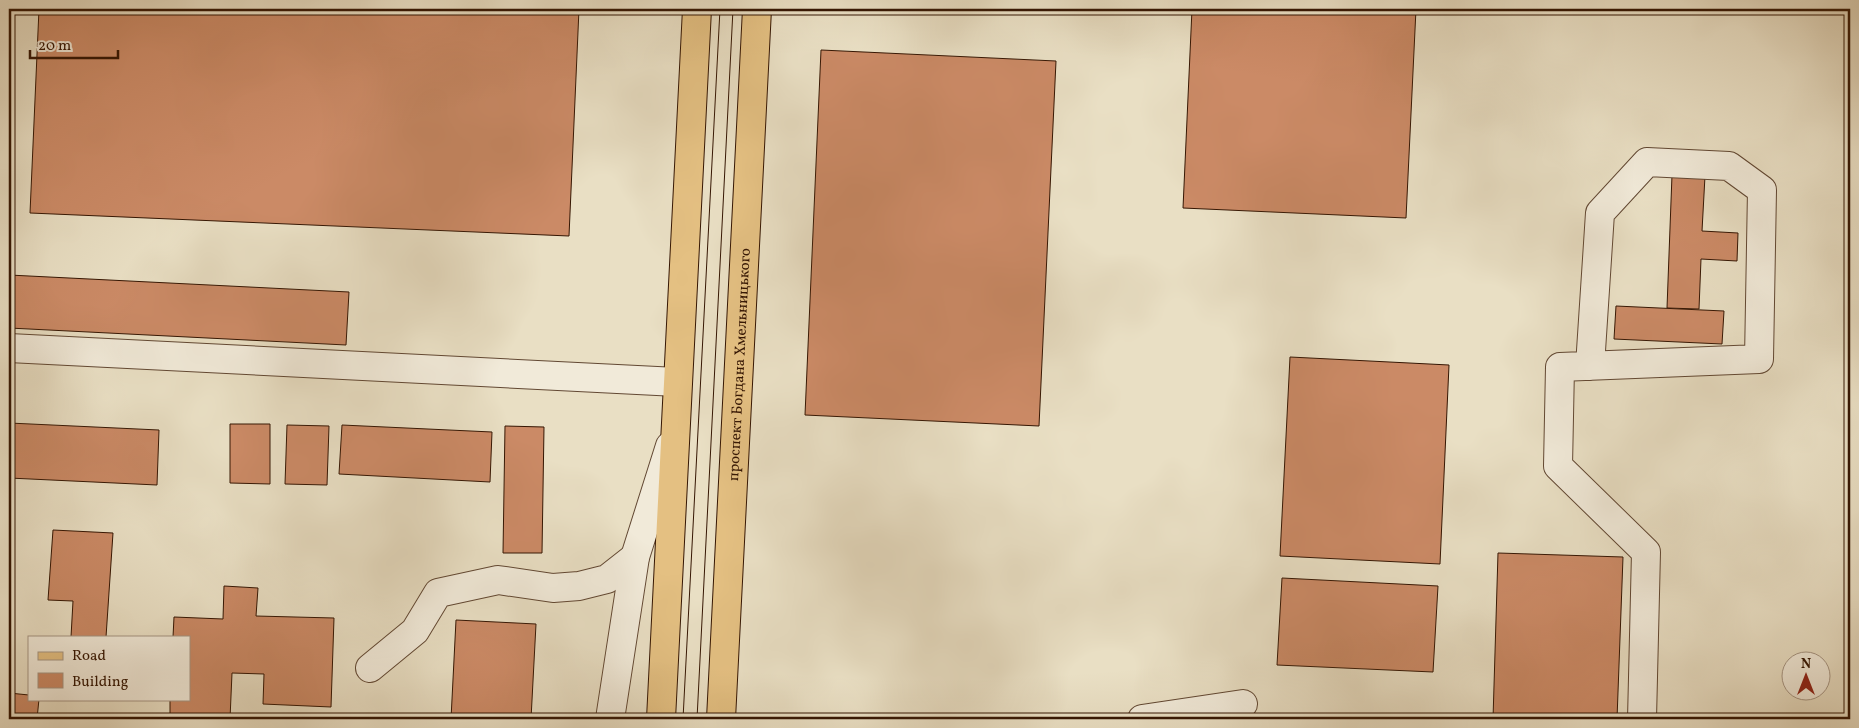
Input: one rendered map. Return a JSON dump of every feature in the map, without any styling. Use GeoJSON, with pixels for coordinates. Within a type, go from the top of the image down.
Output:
{"type":"FeatureCollection","features":[{"type":"Feature","properties":{"kind":"main road"},"geometry":{"type":"LineString","coordinates":[[661,719],[697,9]]}},
{"type":"Feature","properties":{"kind":"main road","name":"проспект Богдана Хмельницького"},"geometry":{"type":"LineString","coordinates":[[721,719],[758,9]]}},
{"type":"Feature","properties":{"kind":"lane"},"geometry":{"type":"LineString","coordinates":[[1590,366],[1600,213],[1647,162],[1729,166],[1762,190],[1759,359],[1590,366],[1560,367],[1558,466],[1646,552],[1642,719]]}},
{"type":"Feature","properties":{"kind":"lane"},"geometry":{"type":"LineString","coordinates":[[9,348],[678,382]]}},
{"type":"Feature","properties":{"kind":"lane"},"geometry":{"type":"LineString","coordinates":[[610,719],[636,557],[675,430]]}},
{"type":"Feature","properties":{"kind":"lane"},"geometry":{"type":"LineString","coordinates":[[370,668],[415,631],[438,593],[498,580],[553,588],[579,586],[607,579],[636,557]]}},
{"type":"Feature","properties":{"kind":"lane"},"geometry":{"type":"LineString","coordinates":[[1142,719],[1243,704]]}},
{"type":"Feature","properties":{"kind":"building"},"geometry":{"type":"Polygon","coordinates":[[[39,9],[579,9],[569,236],[30,213],[39,9]]]}},
{"type":"Feature","properties":{"kind":"building"},"geometry":{"type":"Polygon","coordinates":[[[1192,9],[1416,9],[1406,218],[1183,208],[1192,9]]]}},
{"type":"Feature","properties":{"kind":"building"},"geometry":{"type":"Polygon","coordinates":[[[821,50],[1056,61],[1039,426],[805,415],[821,50]]]}},
{"type":"Feature","properties":{"kind":"building"},"geometry":{"type":"Polygon","coordinates":[[[1672,175],[1705,176],[1702,231],[1738,233],[1737,261],[1701,259],[1699,309],[1667,308],[1672,175]]]}},
{"type":"Feature","properties":{"kind":"building"},"geometry":{"type":"Polygon","coordinates":[[[9,275],[349,292],[346,345],[9,328],[9,275]]]}},
{"type":"Feature","properties":{"kind":"building"},"geometry":{"type":"Polygon","coordinates":[[[1616,306],[1724,311],[1722,344],[1614,339],[1616,306]]]}},
{"type":"Feature","properties":{"kind":"building"},"geometry":{"type":"Polygon","coordinates":[[[1290,357],[1449,365],[1440,564],[1280,556],[1290,357]]]}},
{"type":"Feature","properties":{"kind":"building"},"geometry":{"type":"Polygon","coordinates":[[[9,423],[159,430],[157,485],[9,478],[9,423]]]}},
{"type":"Feature","properties":{"kind":"building"},"geometry":{"type":"Polygon","coordinates":[[[230,424],[270,424],[270,484],[230,483],[230,424]]]}},
{"type":"Feature","properties":{"kind":"building"},"geometry":{"type":"Polygon","coordinates":[[[287,425],[329,426],[327,485],[285,484],[287,425]]]}},
{"type":"Feature","properties":{"kind":"building"},"geometry":{"type":"Polygon","coordinates":[[[342,425],[492,432],[490,482],[339,474],[342,425]]]}},
{"type":"Feature","properties":{"kind":"building"},"geometry":{"type":"Polygon","coordinates":[[[505,426],[544,427],[542,553],[503,553],[505,426]]]}},
{"type":"Feature","properties":{"kind":"building"},"geometry":{"type":"Polygon","coordinates":[[[53,530],[113,533],[106,636],[71,636],[73,601],[48,600],[53,530]]]}},
{"type":"Feature","properties":{"kind":"building"},"geometry":{"type":"Polygon","coordinates":[[[1498,553],[1623,557],[1617,719],[1493,719],[1498,553]]]}},
{"type":"Feature","properties":{"kind":"building"},"geometry":{"type":"Polygon","coordinates":[[[1282,578],[1438,586],[1433,672],[1277,665],[1282,578]]]}},
{"type":"Feature","properties":{"kind":"building"},"geometry":{"type":"Polygon","coordinates":[[[224,586],[258,588],[256,616],[334,618],[331,707],[263,704],[264,674],[232,673],[230,719],[170,719],[170,700],[190,700],[190,636],[173,636],[174,617],[223,619],[224,586]]]}},
{"type":"Feature","properties":{"kind":"building"},"geometry":{"type":"Polygon","coordinates":[[[456,620],[536,624],[531,719],[451,719],[456,620]]]}},
{"type":"Feature","properties":{"kind":"building"},"geometry":{"type":"Polygon","coordinates":[[[9,693],[28,695],[28,700],[39,700],[37,719],[9,719],[9,693]]]}},
{"type":"Feature","properties":{"kind":"tram line"},"geometry":{"type":"LineString","coordinates":[[683,719],[720,9]]}},
{"type":"Feature","properties":{"kind":"tram line"},"geometry":{"type":"LineString","coordinates":[[697,719],[733,9]]}}]}
